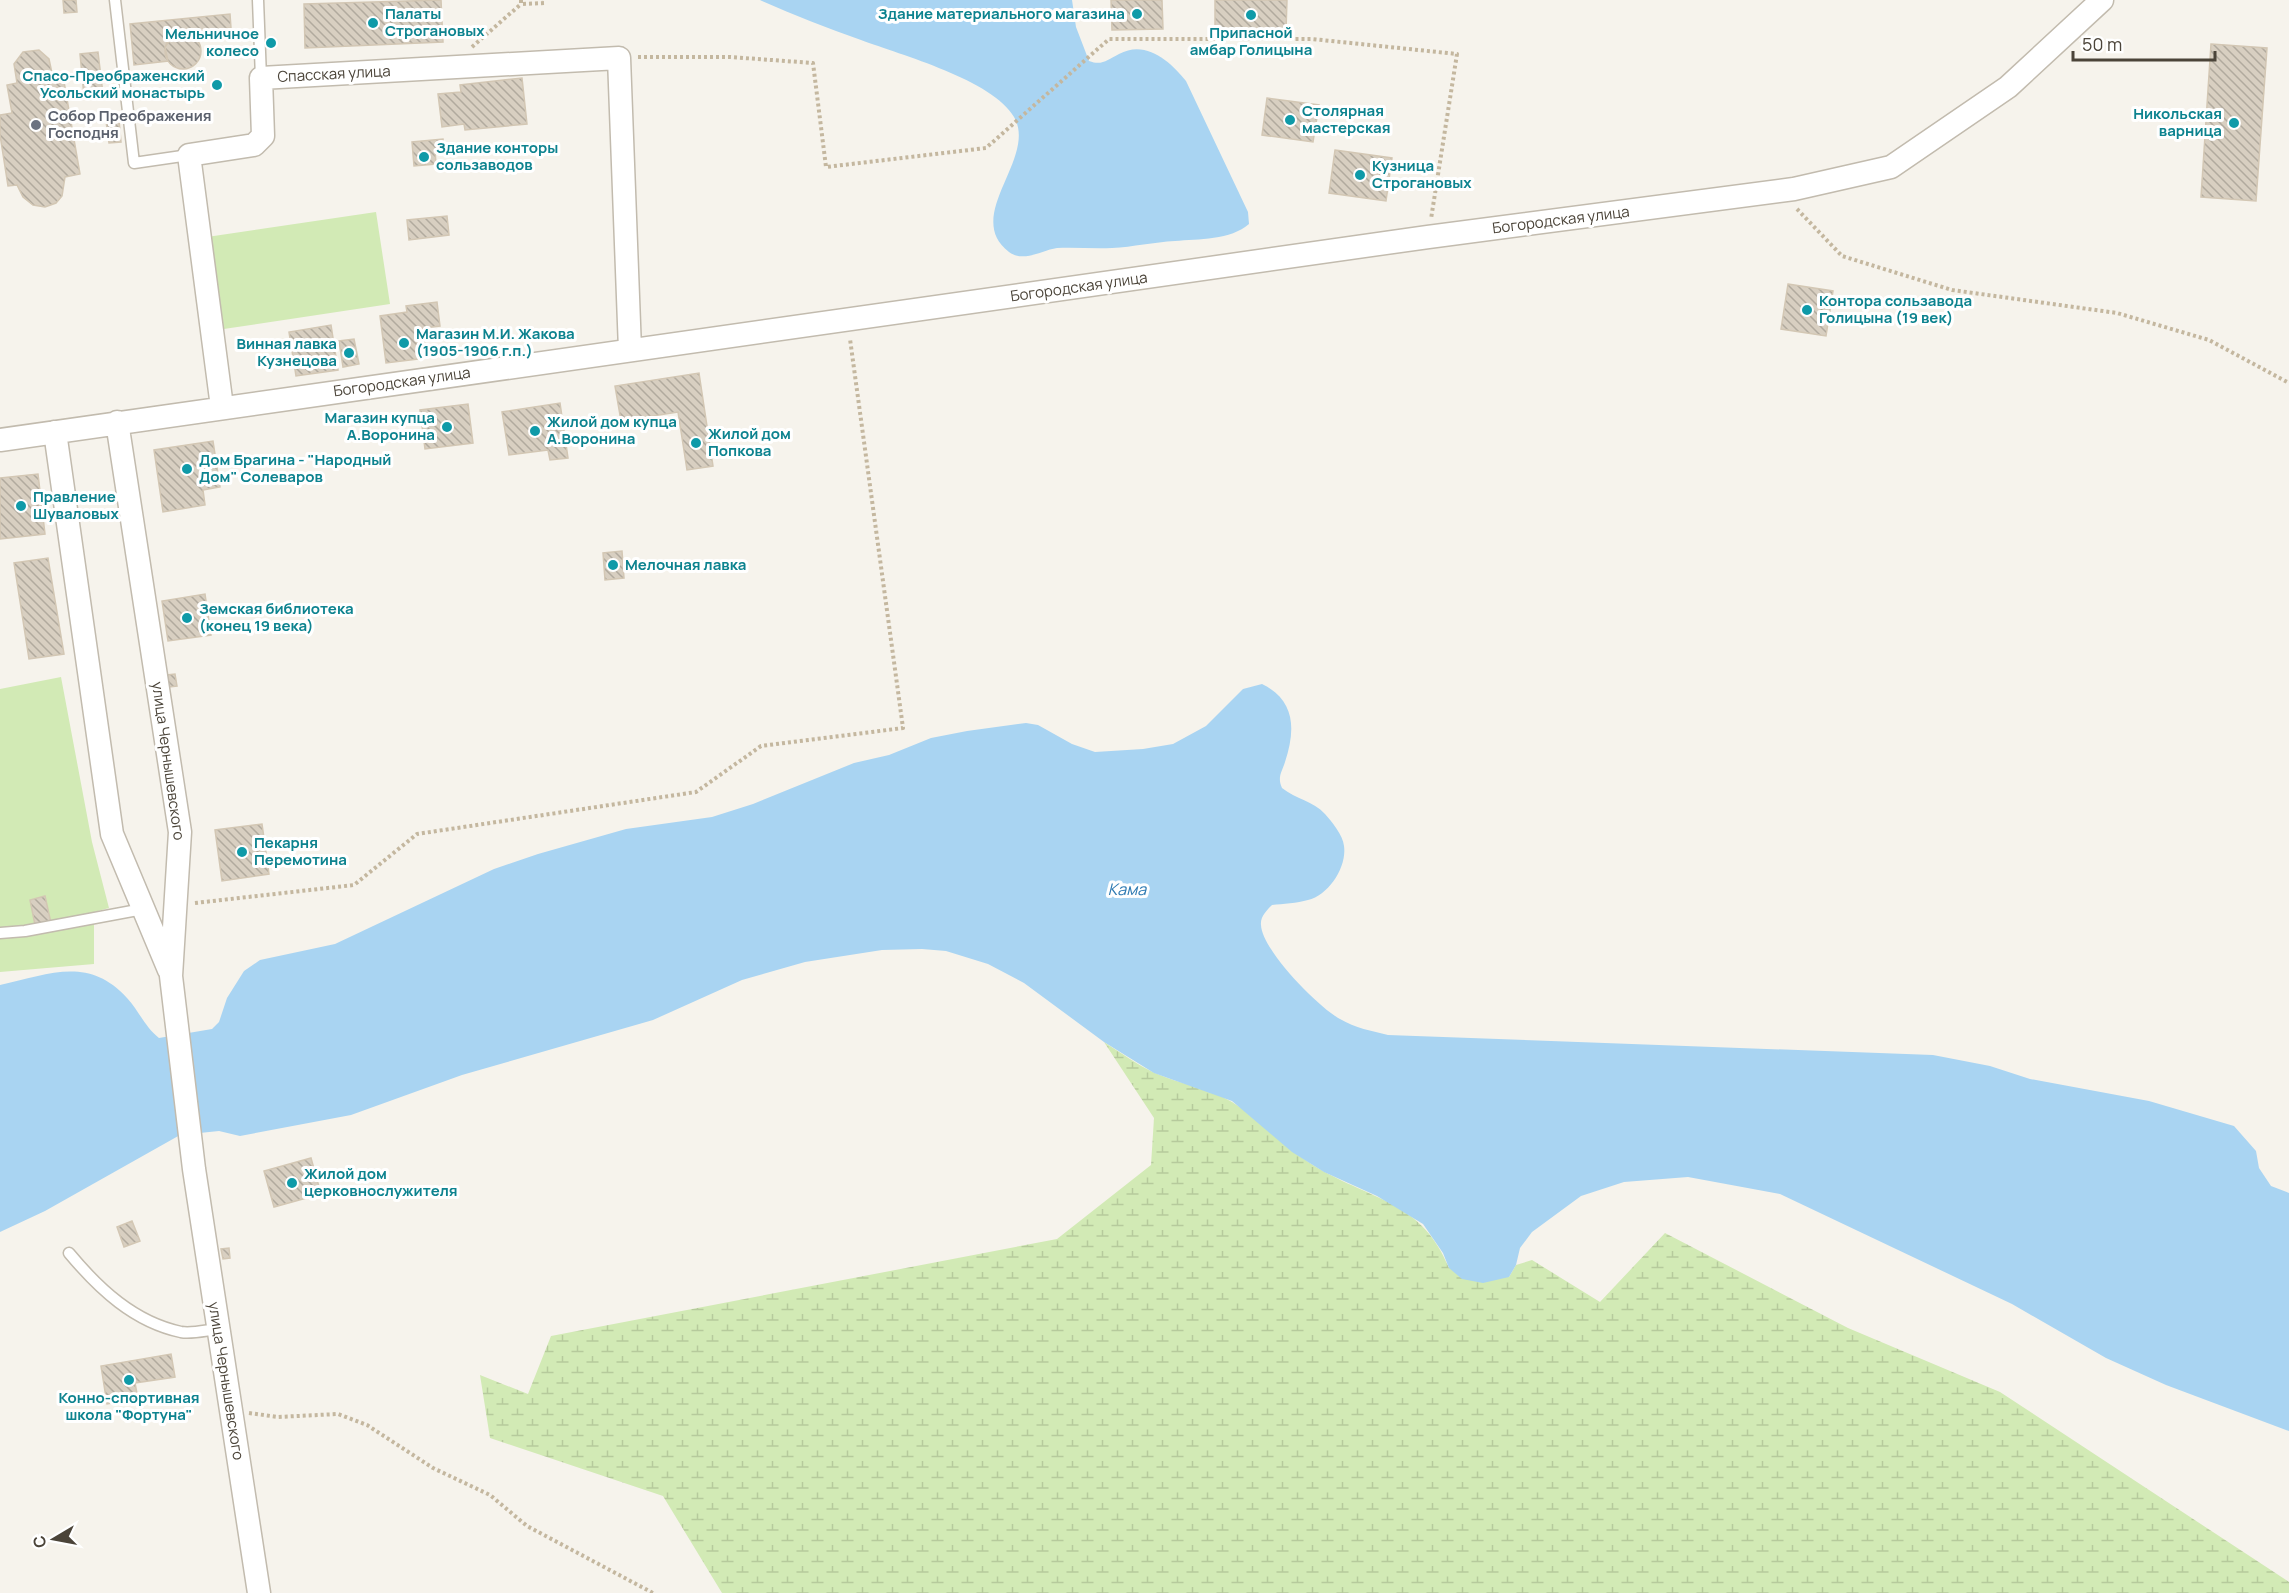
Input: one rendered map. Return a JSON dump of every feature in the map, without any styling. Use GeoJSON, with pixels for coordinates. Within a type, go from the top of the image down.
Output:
{"type":"FeatureCollection","features":[{"type":"Feature","properties":{"kind":"street","name":"Богородская улица"},"geometry":{"type":"LineString","coordinates":[[0,440],[1428,237],[1780,191],[1891,167],[2008,87],[2102,0]]}},
{"type":"Feature","properties":{"kind":"street","name":"Спасская улица"},"geometry":{"type":"LineString","coordinates":[[189,155],[254,145],[263,135],[261,78],[619,57]]}},
{"type":"Feature","properties":{"kind":"street"},"geometry":{"type":"LineString","coordinates":[[619,57],[630,350]]}},
{"type":"Feature","properties":{"kind":"street"},"geometry":{"type":"LineString","coordinates":[[189,155],[222,407]]}},
{"type":"Feature","properties":{"kind":"street","name":"улица Чернышевского"},"geometry":{"type":"LineString","coordinates":[[117,422],[180,832],[171,976],[194,1169],[259,1593]]}},
{"type":"Feature","properties":{"kind":"street"},"geometry":{"type":"LineString","coordinates":[[55,432],[112,834],[171,976]]}},
{"type":"Feature","properties":{"kind":"lane"},"geometry":{"type":"LineString","coordinates":[[115,0],[134,163],[189,155]]}},
{"type":"Feature","properties":{"kind":"lane"},"geometry":{"type":"LineString","coordinates":[[258,0],[261,78]]}},
{"type":"Feature","properties":{"kind":"lane"},"geometry":{"type":"LineString","coordinates":[[0,933],[25,931],[143,909]]}},
{"type":"Feature","properties":{"kind":"lane"},"geometry":{"type":"LineString","coordinates":[[69,1253],[99,1287],[137,1316],[183,1332],[218,1329]]}},
{"type":"Feature","properties":{"kind":"path"},"geometry":{"type":"LineString","coordinates":[[467,51],[521,2],[544,3],[543,0]]}},
{"type":"Feature","properties":{"kind":"path"},"geometry":{"type":"LineString","coordinates":[[619,57],[730,57],[813,63],[826,167],[986,148],[1109,39],[1312,39],[1457,54],[1428,237]]}},
{"type":"Feature","properties":{"kind":"path"},"geometry":{"type":"LineString","coordinates":[[1780,191],[1842,256],[1952,290],[2117,314],[2209,340],[2289,383]]}},
{"type":"Feature","properties":{"kind":"path"},"geometry":{"type":"LineString","coordinates":[[176,905],[354,885],[417,834],[696,792],[761,746],[903,728],[848,320]]}},
{"type":"Feature","properties":{"kind":"path"},"geometry":{"type":"LineString","coordinates":[[231,1410],[278,1417],[338,1414],[368,1425],[433,1468],[489,1495],[526,1526],[653,1593]]}},
{"type":"Feature","properties":{"kind":"green space"},"geometry":{"type":"Polygon","coordinates":[[[376,212],[390,304],[217,330],[207,237],[376,212]]]}},
{"type":"Feature","properties":{"kind":"green space"},"geometry":{"type":"Polygon","coordinates":[[[61,677],[92,842],[109,908],[94,912],[94,964],[0,972],[0,689],[61,677]]]}},
{"type":"Feature","properties":{"kind":"green space"},"geometry":{"type":"Polygon","coordinates":[[[1104,1042],[1155,1073],[1214,1093],[1232,1102],[1311,1164],[1380,1198],[1412,1217],[1426,1230],[1449,1268],[1509,1277],[1516,1265],[1532,1260],[1600,1302],[1665,1233],[1848,1328],[2000,1392],[2289,1582],[2289,1593],[722,1593],[663,1496],[490,1438],[480,1375],[528,1394],[551,1336],[1057,1239],[1151,1165],[1154,1118],[1104,1042]]]}},
{"type":"Feature","properties":{"kind":"water"},"geometry":{"type":"Polygon","coordinates":[[[760,0],[1072,0],[1076,27],[1089,61],[1101,63],[1129,50],[1139,49],[1165,60],[1186,81],[1248,212],[1249,224],[1233,233],[1214,238],[1128,247],[1057,248],[1027,256],[1015,255],[1009,252],[997,238],[993,221],[996,204],[1017,150],[1019,133],[1014,117],[1003,104],[987,91],[945,70],[823,26],[760,0]]]}},
{"type":"Feature","properties":{"kind":"water","name":"Кама"},"geometry":{"type":"Polygon","coordinates":[[[1262,684],[1281,698],[1290,717],[1291,738],[1280,778],[1282,788],[1325,814],[1342,837],[1344,854],[1343,863],[1335,879],[1323,892],[1308,900],[1272,905],[1263,916],[1261,925],[1264,936],[1281,963],[1330,1013],[1352,1025],[1388,1035],[1933,1055],[1990,1066],[2030,1079],[2149,1101],[2234,1126],[2256,1151],[2259,1168],[2271,1186],[2289,1193],[2289,1431],[2166,1385],[2106,1358],[2012,1304],[1780,1194],[1688,1177],[1624,1182],[1581,1196],[1532,1232],[1520,1248],[1516,1265],[1509,1277],[1483,1283],[1462,1279],[1449,1268],[1443,1253],[1423,1224],[1377,1196],[1324,1172],[1292,1152],[1232,1101],[1154,1073],[1104,1042],[1024,983],[988,964],[946,951],[882,950],[805,962],[742,980],[653,1020],[462,1075],[351,1115],[240,1136],[219,1131],[180,1135],[45,1211],[0,1232],[0,985],[51,973],[82,972],[97,976],[112,985],[127,998],[159,1038],[212,1029],[219,1022],[227,998],[244,971],[260,960],[335,944],[494,869],[538,854],[626,829],[712,817],[753,804],[854,763],[889,755],[931,738],[967,731],[1026,723],[1038,725],[1072,744],[1095,752],[1143,749],[1173,744],[1206,726],[1243,689],[1262,684]]]}},
{"type":"Feature","properties":{"kind":"building"},"geometry":{"type":"Polygon","coordinates":[[[63,0],[76,0],[77,12],[64,13],[63,0]]]}},
{"type":"Feature","properties":{"kind":"building","name":"Палаты Строгановых"},"geometry":{"type":"Polygon","coordinates":[[[441,0],[443,42],[305,48],[304,4],[441,0]]]}},
{"type":"Feature","properties":{"kind":"building","name":"Здание материального магазина"},"geometry":{"type":"Polygon","coordinates":[[[1111,0],[1162,0],[1163,29],[1112,30],[1111,0]]]}},
{"type":"Feature","properties":{"kind":"building","name":"Припасной амбар Голицына"},"geometry":{"type":"Polygon","coordinates":[[[1215,0],[1287,0],[1286,30],[1215,29],[1215,0]]]}},
{"type":"Feature","properties":{"kind":"building"},"geometry":{"type":"Polygon","coordinates":[[[230,14],[231,28],[211,30],[212,37],[195,38],[187,33],[173,36],[165,47],[168,61],[134,65],[130,24],[230,14]]]}},
{"type":"Feature","properties":{"kind":"building"},"geometry":{"type":"Polygon","coordinates":[[[183,33],[195,39],[201,51],[195,63],[183,69],[171,63],[165,51],[171,39],[183,33]]]}},
{"type":"Feature","properties":{"kind":"building","name":"Никольская варница"},"geometry":{"type":"Polygon","coordinates":[[[2211,44],[2267,48],[2256,201],[2201,197],[2211,44]]]}},
{"type":"Feature","properties":{"kind":"building","name":"Собор Преображения Господня"},"geometry":{"type":"Polygon","coordinates":[[[39,50],[49,59],[53,78],[63,76],[80,174],[65,177],[62,196],[56,203],[45,207],[33,205],[23,197],[17,185],[8,186],[0,135],[0,115],[12,113],[7,85],[17,83],[14,64],[23,52],[39,50]]]}},
{"type":"Feature","properties":{"kind":"building"},"geometry":{"type":"Polygon","coordinates":[[[98,52],[103,94],[84,96],[80,54],[98,52]]]}},
{"type":"Feature","properties":{"kind":"building"},"geometry":{"type":"Polygon","coordinates":[[[522,78],[527,124],[465,130],[464,124],[442,127],[438,94],[461,92],[460,85],[522,78]]]}},
{"type":"Feature","properties":{"kind":"building","name":"Столярная мастерская"},"geometry":{"type":"Polygon","coordinates":[[[1267,98],[1319,105],[1313,142],[1262,135],[1267,98]]]}},
{"type":"Feature","properties":{"kind":"building"},"geometry":{"type":"Polygon","coordinates":[[[119,120],[121,142],[109,143],[106,121],[119,120]]]}},
{"type":"Feature","properties":{"kind":"building","name":"Здание конторы сользаводов"},"geometry":{"type":"Polygon","coordinates":[[[443,139],[444,149],[435,150],[436,164],[414,166],[412,142],[443,139]]]}},
{"type":"Feature","properties":{"kind":"building","name":"Кузница Строгановых"},"geometry":{"type":"Polygon","coordinates":[[[1335,150],[1392,158],[1386,201],[1329,193],[1335,150]]]}},
{"type":"Feature","properties":{"kind":"building"},"geometry":{"type":"Polygon","coordinates":[[[447,216],[449,235],[409,240],[407,220],[447,216]]]}},
{"type":"Feature","properties":{"kind":"building","name":"Контора сользавода Голицына (19 век)"},"geometry":{"type":"Polygon","coordinates":[[[1788,284],[1833,291],[1826,336],[1781,329],[1788,284]]]}},
{"type":"Feature","properties":{"kind":"building","name":"Магазин М.И. Жакова (1905-1906 г.п.)"},"geometry":{"type":"Polygon","coordinates":[[[437,302],[440,326],[423,328],[426,358],[386,363],[380,316],[407,312],[406,306],[437,302]]]}},
{"type":"Feature","properties":{"kind":"building"},"geometry":{"type":"Polygon","coordinates":[[[331,325],[338,370],[296,376],[289,332],[331,325]]]}},
{"type":"Feature","properties":{"kind":"building","name":"Винная лавка Кузнецова"},"geometry":{"type":"Polygon","coordinates":[[[354,339],[359,364],[343,367],[339,341],[354,339]]]}},
{"type":"Feature","properties":{"kind":"building","name":"Жилой дом Попкова"},"geometry":{"type":"Polygon","coordinates":[[[699,373],[713,466],[687,470],[678,412],[621,421],[615,386],[699,373]]]}},
{"type":"Feature","properties":{"kind":"building","name":"Жилой дом купца А.Воронина"},"geometry":{"type":"Polygon","coordinates":[[[560,403],[568,458],[550,460],[548,450],[509,455],[502,412],[560,403]]]}},
{"type":"Feature","properties":{"kind":"building","name":"Магазин купца А.Воронина"},"geometry":{"type":"Polygon","coordinates":[[[468,404],[473,443],[425,449],[420,410],[468,404]]]}},
{"type":"Feature","properties":{"kind":"building","name":"Дом Брагина - \"Народный Дом\" Солеваров"},"geometry":{"type":"Polygon","coordinates":[[[213,441],[220,487],[203,490],[205,505],[163,512],[154,450],[213,441]]]}},
{"type":"Feature","properties":{"kind":"building","name":"Правление Шуваловых"},"geometry":{"type":"Polygon","coordinates":[[[38,474],[45,534],[0,539],[0,478],[38,474]]]}},
{"type":"Feature","properties":{"kind":"building","name":"Мелочная лавка"},"geometry":{"type":"Polygon","coordinates":[[[622,551],[624,578],[605,580],[603,553],[622,551]]]}},
{"type":"Feature","properties":{"kind":"building"},"geometry":{"type":"Polygon","coordinates":[[[48,558],[64,654],[29,659],[14,563],[48,558]]]}},
{"type":"Feature","properties":{"kind":"building","name":"Земская библиотека (конец 19 века)"},"geometry":{"type":"Polygon","coordinates":[[[205,594],[211,635],[168,641],[162,601],[205,594]]]}},
{"type":"Feature","properties":{"kind":"building"},"geometry":{"type":"Polygon","coordinates":[[[175,674],[177,686],[169,687],[167,675],[175,674]]]}},
{"type":"Feature","properties":{"kind":"building","name":"Пекарня Перемотина"},"geometry":{"type":"Polygon","coordinates":[[[262,824],[269,874],[222,881],[215,830],[262,824]]]}},
{"type":"Feature","properties":{"kind":"building"},"geometry":{"type":"Polygon","coordinates":[[[45,896],[51,923],[35,925],[30,900],[45,896]]]}},
{"type":"Feature","properties":{"kind":"building","name":"Жилой дом церковнослужителя"},"geometry":{"type":"Polygon","coordinates":[[[311,1158],[321,1194],[274,1207],[264,1171],[311,1158]]]}},
{"type":"Feature","properties":{"kind":"building"},"geometry":{"type":"Polygon","coordinates":[[[132,1221],[140,1241],[124,1247],[117,1227],[132,1221]]]}},
{"type":"Feature","properties":{"kind":"building"},"geometry":{"type":"Polygon","coordinates":[[[229,1248],[230,1258],[223,1259],[221,1249],[229,1248]]]}},
{"type":"Feature","properties":{"kind":"building","name":"Конно-спортивная школа \"Фортуна\""},"geometry":{"type":"Polygon","coordinates":[[[171,1354],[175,1377],[135,1383],[138,1399],[107,1404],[101,1366],[171,1354]]]}},
{"type":"Feature","properties":{"kind":"place","name":"Здание материального магазина"},"geometry":{"type":"Point","coordinates":[1137,14]}},
{"type":"Feature","properties":{"kind":"place","name":"Припасной амбар Голицына"},"geometry":{"type":"Point","coordinates":[1251,15]}},
{"type":"Feature","properties":{"kind":"place","name":"Палаты Строгановых"},"geometry":{"type":"Point","coordinates":[373,23]}},
{"type":"Feature","properties":{"kind":"place","name":"Мельничное колесо"},"geometry":{"type":"Point","coordinates":[271,43]}},
{"type":"Feature","properties":{"kind":"place","name":"Спасо-Преображенский Усольский монастырь"},"geometry":{"type":"Point","coordinates":[217,85]}},
{"type":"Feature","properties":{"kind":"place","name":"Столярная мастерская"},"geometry":{"type":"Point","coordinates":[1290,120]}},
{"type":"Feature","properties":{"kind":"place","name":"Никольская варница"},"geometry":{"type":"Point","coordinates":[2234,123]}},
{"type":"Feature","properties":{"kind":"place","name":"Собор Преображения Господня"},"geometry":{"type":"Point","coordinates":[36,125]}},
{"type":"Feature","properties":{"kind":"place","name":"Здание конторы сользаводов"},"geometry":{"type":"Point","coordinates":[424,157]}},
{"type":"Feature","properties":{"kind":"place","name":"Кузница Строгановых"},"geometry":{"type":"Point","coordinates":[1360,175]}},
{"type":"Feature","properties":{"kind":"place","name":"Контора сользавода Голицына (19 век)"},"geometry":{"type":"Point","coordinates":[1807,310]}},
{"type":"Feature","properties":{"kind":"place","name":"Магазин М.И. Жакова (1905-1906 г.п.)"},"geometry":{"type":"Point","coordinates":[404,343]}},
{"type":"Feature","properties":{"kind":"place","name":"Винная лавка Кузнецова"},"geometry":{"type":"Point","coordinates":[349,353]}},
{"type":"Feature","properties":{"kind":"place","name":"Магазин купца А.Воронина"},"geometry":{"type":"Point","coordinates":[447,427]}},
{"type":"Feature","properties":{"kind":"place","name":"Жилой дом купца А.Воронина"},"geometry":{"type":"Point","coordinates":[535,431]}},
{"type":"Feature","properties":{"kind":"place","name":"Жилой дом Попкова"},"geometry":{"type":"Point","coordinates":[696,443]}},
{"type":"Feature","properties":{"kind":"place","name":"Дом Брагина - \"Народный Дом\" Солеваров"},"geometry":{"type":"Point","coordinates":[187,469]}},
{"type":"Feature","properties":{"kind":"place","name":"Правление Шуваловых"},"geometry":{"type":"Point","coordinates":[21,506]}},
{"type":"Feature","properties":{"kind":"place","name":"Мелочная лавка"},"geometry":{"type":"Point","coordinates":[613,565]}},
{"type":"Feature","properties":{"kind":"place","name":"Земская библиотека (конец 19 века)"},"geometry":{"type":"Point","coordinates":[187,618]}},
{"type":"Feature","properties":{"kind":"place","name":"Пекарня Перемотина"},"geometry":{"type":"Point","coordinates":[242,852]}},
{"type":"Feature","properties":{"kind":"place","name":"Жилой дом церковнослужителя"},"geometry":{"type":"Point","coordinates":[292,1183]}},
{"type":"Feature","properties":{"kind":"place","name":"Конно-спортивная школа \"Фортуна\""},"geometry":{"type":"Point","coordinates":[129,1380]}}]}
